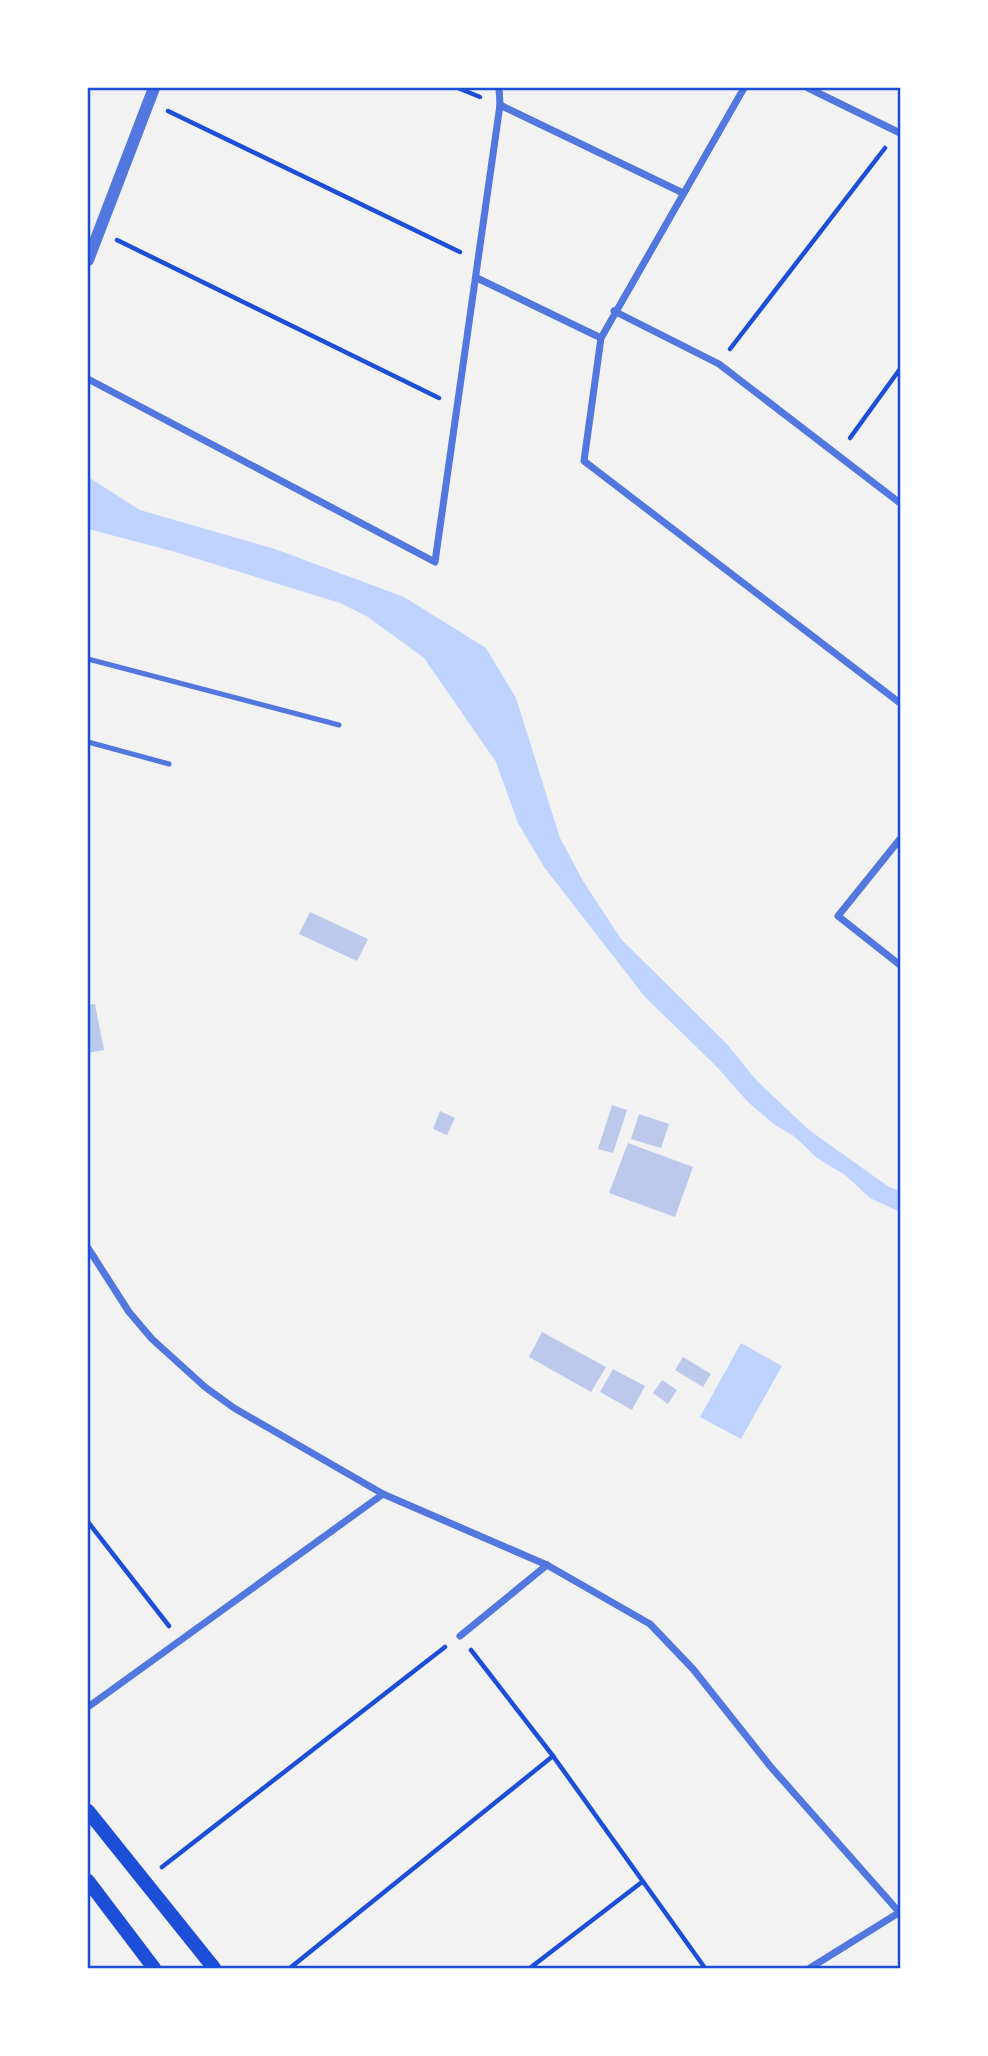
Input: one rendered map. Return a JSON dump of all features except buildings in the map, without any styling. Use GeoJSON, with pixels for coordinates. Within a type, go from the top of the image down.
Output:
{"type":"FeatureCollection","features":[{"type":"Feature","properties":{"kind":"main road"},"geometry":{"type":"LineString","coordinates":[[88,1811],[142,1883],[214,1969]]}},
{"type":"Feature","properties":{"kind":"main road"},"geometry":{"type":"LineString","coordinates":[[88,1881],[154,1969]]}},
{"type":"Feature","properties":{"kind":"street"},"geometry":{"type":"LineString","coordinates":[[88,260],[154,88]]}},
{"type":"Feature","properties":{"kind":"street"},"geometry":{"type":"LineString","coordinates":[[88,379],[435,562],[456,406],[480,261],[500,106],[499,88]]}},
{"type":"Feature","properties":{"kind":"street"},"geometry":{"type":"LineString","coordinates":[[744,88],[614,310],[601,338],[583,461],[901,703]]}},
{"type":"Feature","properties":{"kind":"street"},"geometry":{"type":"LineString","coordinates":[[808,88],[899,132]]}},
{"type":"Feature","properties":{"kind":"street"},"geometry":{"type":"LineString","coordinates":[[500,106],[683,192]]}},
{"type":"Feature","properties":{"kind":"street"},"geometry":{"type":"LineString","coordinates":[[477,278],[601,338]]}},
{"type":"Feature","properties":{"kind":"street"},"geometry":{"type":"LineString","coordinates":[[614,310],[719,364],[901,503]]}},
{"type":"Feature","properties":{"kind":"street"},"geometry":{"type":"LineString","coordinates":[[901,839],[838,916],[901,965]]}},
{"type":"Feature","properties":{"kind":"street"},"geometry":{"type":"LineString","coordinates":[[88,1248],[129,1312],[196,1380],[234,1408],[383,1494],[547,1565],[650,1624],[693,1669],[770,1766],[900,1912],[810,1969]]}},
{"type":"Feature","properties":{"kind":"street"},"geometry":{"type":"LineString","coordinates":[[88,1707],[383,1494]]}},
{"type":"Feature","properties":{"kind":"street"},"geometry":{"type":"LineString","coordinates":[[460,1636],[547,1565]]}},
{"type":"Feature","properties":{"kind":"lane"},"geometry":{"type":"LineString","coordinates":[[88,659],[339,725]]}},
{"type":"Feature","properties":{"kind":"lane"},"geometry":{"type":"LineString","coordinates":[[88,742],[169,764]]}},
{"type":"Feature","properties":{"kind":"path"},"geometry":{"type":"LineString","coordinates":[[149,101],[480,261]]}},
{"type":"Feature","properties":{"kind":"path"},"geometry":{"type":"LineString","coordinates":[[719,364],[899,132]]}},
{"type":"Feature","properties":{"kind":"path"},"geometry":{"type":"LineString","coordinates":[[99,230],[456,406]]}},
{"type":"Feature","properties":{"kind":"path"},"geometry":{"type":"LineString","coordinates":[[837,456],[901,369]]}},
{"type":"Feature","properties":{"kind":"path"},"geometry":{"type":"LineString","coordinates":[[88,1522],[180,1641]]}},
{"type":"Feature","properties":{"kind":"path"},"geometry":{"type":"LineString","coordinates":[[142,1883],[460,1636],[553,1756],[705,1969]]}},
{"type":"Feature","properties":{"kind":"path"},"geometry":{"type":"LineString","coordinates":[[290,1969],[553,1756]]}},
{"type":"Feature","properties":{"kind":"path"},"geometry":{"type":"LineString","coordinates":[[530,1969],[642,1882]]}},
{"type":"Feature","properties":{"kind":"water"},"geometry":{"type":"Polygon","coordinates":[[[88,477],[140,510],[275,549],[404,597],[486,648],[516,698],[560,838],[583,881],[621,939],[727,1044],[756,1080],[809,1130],[889,1187],[900,1191],[900,1212],[870,1198],[845,1175],[817,1158],[794,1136],[775,1125],[748,1102],[717,1067],[645,997],[544,867],[518,823],[496,762],[424,658],[368,617],[340,603],[172,551],[88,529],[88,477]]]}},
{"type":"Feature","properties":{"kind":"water"},"geometry":{"type":"Polygon","coordinates":[[[741,1343],[782,1366],[741,1439],[700,1417],[741,1343]]]}}]}
